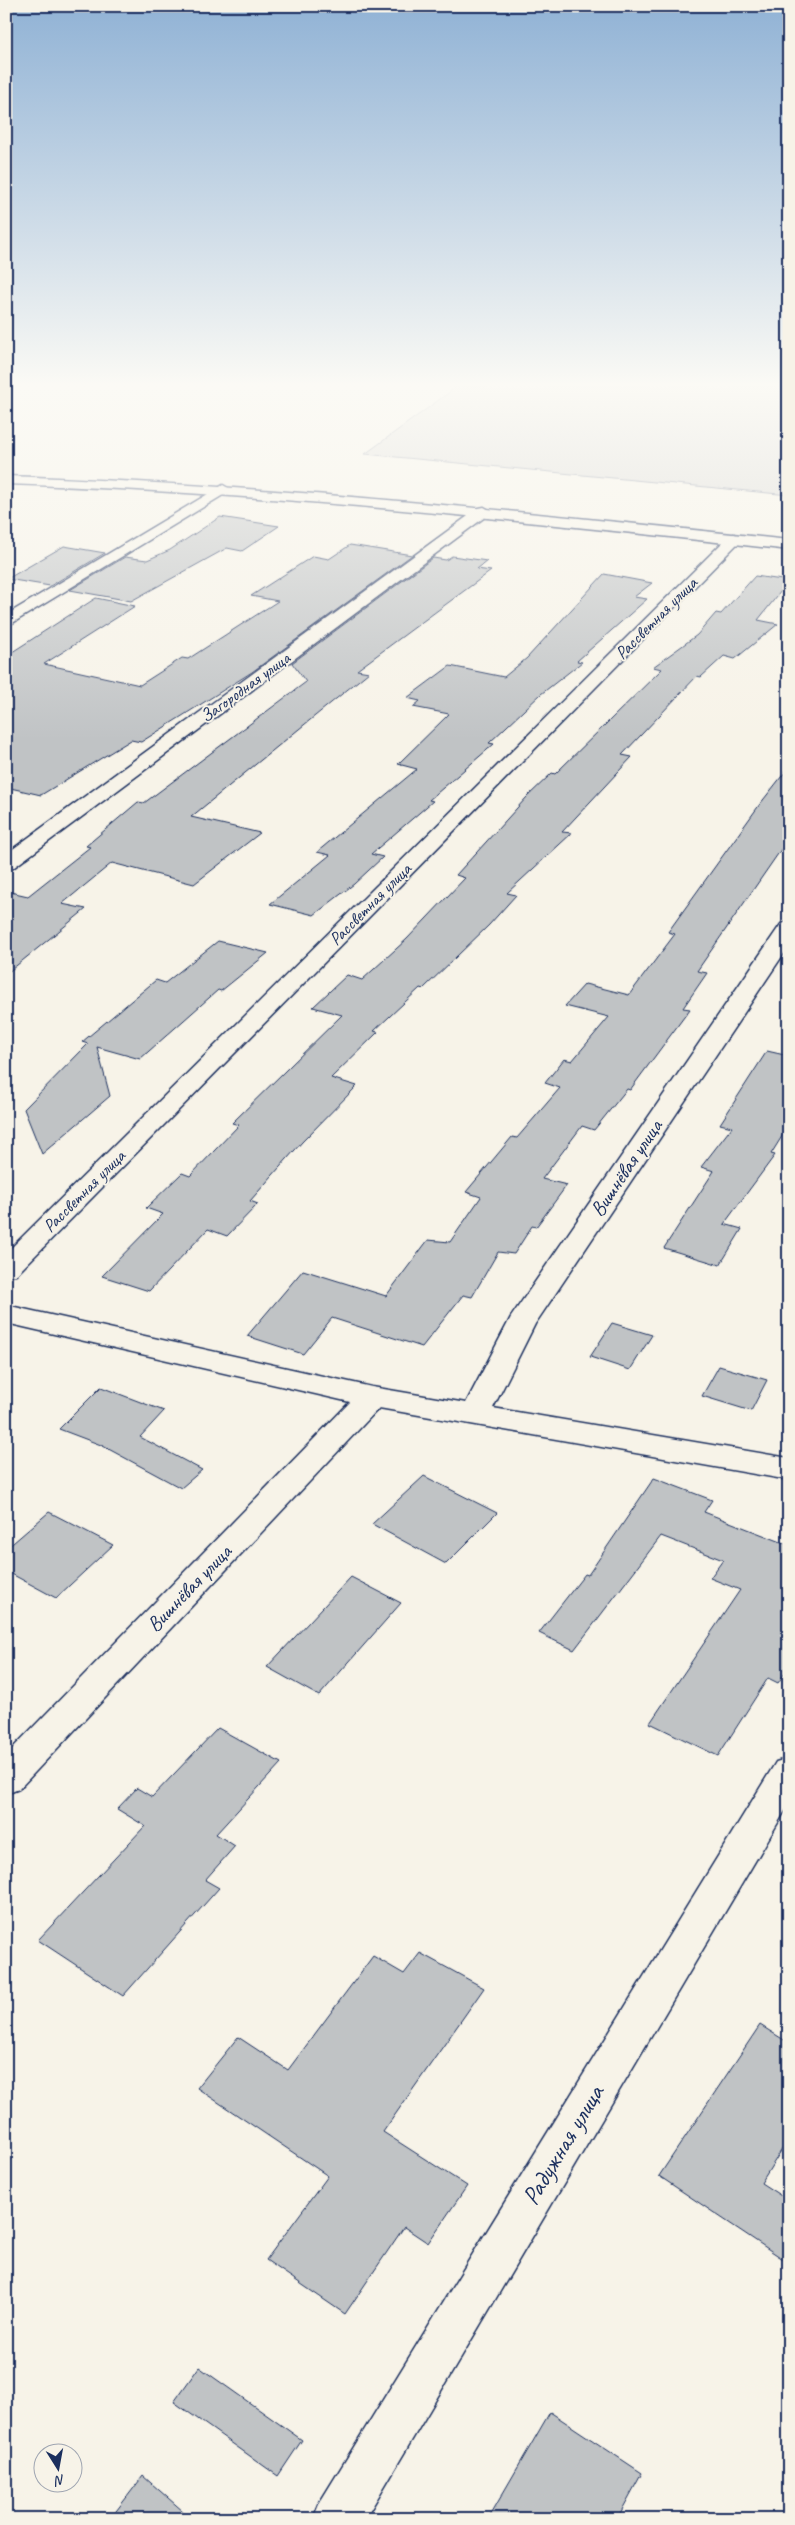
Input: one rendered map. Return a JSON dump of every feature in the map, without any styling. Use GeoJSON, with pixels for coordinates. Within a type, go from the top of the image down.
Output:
{"type":"FeatureCollection","features":[{"type":"Feature","properties":{"kind":"street"},"geometry":{"type":"LineString","coordinates":[[6,622],[199,504]]}},
{"type":"Feature","properties":{"kind":"street"},"geometry":{"type":"LineString","coordinates":[[399,504],[484,511],[789,545]]}},
{"type":"Feature","properties":{"kind":"street","name":"Загородная улица"},"geometry":{"type":"LineString","coordinates":[[6,864],[484,511]]}},
{"type":"Feature","properties":{"kind":"street","name":"Рассветная улица"},"geometry":{"type":"LineString","coordinates":[[6,1269],[734,539]]}},
{"type":"Feature","properties":{"kind":"street","name":"Вишнёвая улица"},"geometry":{"type":"LineString","coordinates":[[475,1414],[521,1323],[789,929]]}},
{"type":"Feature","properties":{"kind":"street"},"geometry":{"type":"LineString","coordinates":[[6,1314],[372,1397],[789,1469]]}},
{"type":"Feature","properties":{"kind":"street","name":"Вишнёвая улица"},"geometry":{"type":"LineString","coordinates":[[6,1780],[372,1397]]}},
{"type":"Feature","properties":{"kind":"street","name":"Радужная улица"},"geometry":{"type":"LineString","coordinates":[[337,2519],[789,1772]]}},
{"type":"Feature","properties":{"kind":"building"},"geometry":{"type":"Polygon","coordinates":[[[220,517],[279,526],[242,551],[227,548],[131,601],[70,590],[125,557],[147,560],[170,550],[220,517]]]}},
{"type":"Feature","properties":{"kind":"building"},"geometry":{"type":"Polygon","coordinates":[[[350,545],[412,555],[252,672],[141,742],[131,740],[41,795],[6,787],[6,656],[96,598],[135,606],[44,664],[140,685],[182,658],[188,659],[278,601],[251,596],[313,556],[329,559],[350,545]]]}},
{"type":"Feature","properties":{"kind":"building"},"geometry":{"type":"Polygon","coordinates":[[[64,546],[105,553],[50,586],[7,579],[64,546]]]}},
{"type":"Feature","properties":{"kind":"building"},"geometry":{"type":"Polygon","coordinates":[[[452,556],[487,561],[477,569],[491,571],[357,670],[369,672],[191,817],[260,833],[194,884],[112,863],[62,904],[86,909],[6,974],[6,891],[28,896],[90,847],[86,846],[138,802],[144,803],[306,682],[292,663],[433,558],[446,560],[452,556]]]}},
{"type":"Feature","properties":{"kind":"building"},"geometry":{"type":"Polygon","coordinates":[[[604,574],[652,583],[634,597],[647,599],[577,661],[582,662],[541,694],[489,743],[494,744],[429,800],[433,801],[371,854],[383,857],[354,884],[314,915],[270,904],[330,855],[317,852],[417,769],[398,764],[449,714],[413,707],[420,701],[407,698],[450,666],[504,677],[527,658],[604,574]]]}},
{"type":"Feature","properties":{"kind":"building"},"geometry":{"type":"Polygon","coordinates":[[[755,576],[789,581],[758,620],[778,624],[735,659],[724,656],[701,677],[697,676],[622,755],[632,757],[562,832],[572,833],[507,893],[516,895],[489,925],[423,989],[420,988],[374,1031],[378,1032],[331,1078],[357,1086],[302,1142],[250,1201],[258,1204],[227,1236],[208,1229],[149,1291],[102,1276],[163,1214],[146,1208],[182,1173],[190,1176],[239,1125],[232,1123],[342,1015],[313,1007],[347,975],[362,980],[407,939],[465,878],[456,875],[527,797],[552,773],[555,774],[662,669],[653,667],[697,635],[716,613],[721,614],[755,576]]]}},
{"type":"Feature","properties":{"kind":"building"},"geometry":{"type":"Polygon","coordinates":[[[789,767],[789,838],[697,971],[707,973],[683,1008],[690,1009],[630,1090],[627,1089],[594,1130],[582,1126],[542,1179],[567,1185],[536,1227],[532,1226],[514,1254],[498,1252],[472,1297],[463,1295],[422,1347],[332,1318],[303,1354],[247,1336],[303,1270],[386,1296],[428,1240],[450,1242],[481,1197],[466,1192],[512,1137],[517,1138],[560,1088],[545,1083],[564,1059],[572,1061],[609,1017],[565,1006],[585,984],[629,995],[675,934],[668,932],[760,804],[789,767]]]}},
{"type":"Feature","properties":{"kind":"building"},"geometry":{"type":"Polygon","coordinates":[[[218,941],[268,953],[221,991],[218,990],[140,1059],[97,1047],[110,1096],[42,1154],[24,1109],[88,1044],[82,1042],[156,980],[165,983],[218,941]]]}},
{"type":"Feature","properties":{"kind":"building"},"geometry":{"type":"Polygon","coordinates":[[[767,1051],[789,1056],[789,1125],[771,1154],[775,1155],[724,1224],[742,1229],[720,1265],[664,1248],[714,1171],[701,1167],[732,1127],[720,1124],[767,1051]]]}},
{"type":"Feature","properties":{"kind":"building"},"geometry":{"type":"Polygon","coordinates":[[[612,1323],[652,1335],[630,1370],[590,1357],[612,1323]]]}},
{"type":"Feature","properties":{"kind":"building"},"geometry":{"type":"Polygon","coordinates":[[[719,1366],[767,1380],[751,1411],[702,1396],[719,1366]]]}},
{"type":"Feature","properties":{"kind":"building"},"geometry":{"type":"Polygon","coordinates":[[[101,1387],[164,1411],[140,1437],[202,1470],[181,1488],[101,1445],[59,1429],[101,1387]]]}},
{"type":"Feature","properties":{"kind":"building"},"geometry":{"type":"Polygon","coordinates":[[[424,1476],[497,1513],[446,1564],[372,1524],[424,1476]]]}},
{"type":"Feature","properties":{"kind":"building"},"geometry":{"type":"Polygon","coordinates":[[[654,1478],[712,1500],[704,1512],[789,1545],[789,1667],[778,1683],[768,1678],[718,1756],[650,1723],[740,1590],[710,1578],[723,1560],[661,1536],[574,1650],[539,1633],[585,1574],[588,1575],[654,1478]]]}},
{"type":"Feature","properties":{"kind":"building"},"geometry":{"type":"Polygon","coordinates":[[[49,1512],[113,1545],[56,1598],[6,1571],[6,1549],[49,1512]]]}},
{"type":"Feature","properties":{"kind":"building"},"geometry":{"type":"Polygon","coordinates":[[[351,1577],[401,1603],[319,1696],[267,1667],[351,1577]]]}},
{"type":"Feature","properties":{"kind":"building"},"geometry":{"type":"Polygon","coordinates":[[[218,1728],[281,1763],[216,1834],[235,1846],[205,1880],[219,1888],[123,1996],[38,1940],[145,1826],[117,1809],[137,1788],[152,1797],[218,1728]]]}},
{"type":"Feature","properties":{"kind":"building"},"geometry":{"type":"Polygon","coordinates":[[[420,1953],[484,1988],[383,2132],[467,2186],[428,2243],[404,2227],[345,2314],[266,2260],[328,2176],[197,2088],[238,2037],[288,2070],[373,1956],[404,1974],[420,1953]]]}},
{"type":"Feature","properties":{"kind":"building"},"geometry":{"type":"Polygon","coordinates":[[[760,2025],[789,2043],[789,2138],[761,2183],[789,2201],[789,2263],[659,2176],[760,2025]]]}},
{"type":"Feature","properties":{"kind":"building"},"geometry":{"type":"Polygon","coordinates":[[[199,2367],[302,2440],[278,2476],[174,2402],[199,2367]]]}},
{"type":"Feature","properties":{"kind":"building"},"geometry":{"type":"Polygon","coordinates":[[[550,2412],[642,2473],[617,2519],[488,2519],[550,2412]]]}},
{"type":"Feature","properties":{"kind":"building"},"geometry":{"type":"Polygon","coordinates":[[[143,2476],[192,2519],[110,2519],[143,2476]]]}}]}
